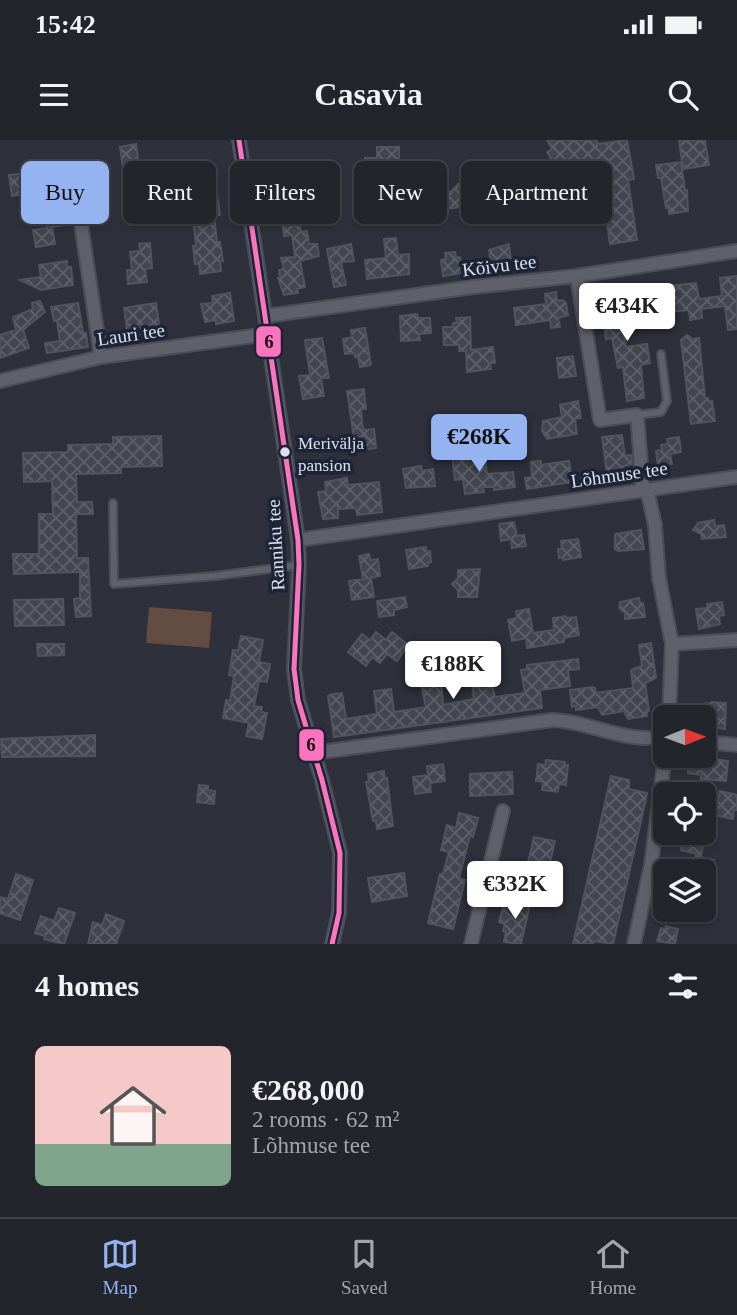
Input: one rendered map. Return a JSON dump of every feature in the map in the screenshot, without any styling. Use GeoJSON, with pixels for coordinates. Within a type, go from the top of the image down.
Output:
{"type":"FeatureCollection","features":[{"type":"Feature","properties":{"kind":"street","name":"Ranniku tee"},"geometry":{"type":"LineString","coordinates":[[239,140],[298,540],[294,669],[298,700],[340,853],[340,913],[332,944]]}},
{"type":"Feature","properties":{"kind":"street"},"geometry":{"type":"LineString","coordinates":[[81,224],[101,357]]}},
{"type":"Feature","properties":{"kind":"street","name":"Kõivu tee"},"geometry":{"type":"LineString","coordinates":[[266,316],[473,287],[577,276],[737,251]]}},
{"type":"Feature","properties":{"kind":"street"},"geometry":{"type":"LineString","coordinates":[[577,276],[600,420],[637,415],[645,490],[655,525],[659,578],[672,644],[669,705]]}},
{"type":"Feature","properties":{"kind":"street","name":"Lauri tee"},"geometry":{"type":"LineString","coordinates":[[0,381],[101,357],[268,334]]}},
{"type":"Feature","properties":{"kind":"street","name":"Lõhmuse tee"},"geometry":{"type":"LineString","coordinates":[[298,540],[737,477]]}},
{"type":"Feature","properties":{"kind":"street"},"geometry":{"type":"LineString","coordinates":[[672,644],[737,640]]}},
{"type":"Feature","properties":{"kind":"street"},"geometry":{"type":"LineString","coordinates":[[314,753],[552,720],[569,721],[631,738],[648,738]]}},
{"type":"Feature","properties":{"kind":"street"},"geometry":{"type":"LineString","coordinates":[[716,743],[737,746]]}},
{"type":"Feature","properties":{"kind":"street"},"geometry":{"type":"LineString","coordinates":[[634,944],[651,865],[663,768]]}},
{"type":"Feature","properties":{"kind":"street"},"geometry":{"type":"LineString","coordinates":[[471,944],[503,811]]}},
{"type":"Feature","properties":{"kind":"lane"},"geometry":{"type":"LineString","coordinates":[[637,415],[661,412],[666,406],[661,354]]}},
{"type":"Feature","properties":{"kind":"lane"},"geometry":{"type":"LineString","coordinates":[[113,503],[114,584],[215,576],[299,565]]}},
{"type":"Feature","properties":{"kind":"shaded area"},"geometry":{"type":"Polygon","coordinates":[[[149,607],[212,612],[209,648],[146,643],[149,607]]]}},
{"type":"Feature","properties":{"kind":"building"},"geometry":{"type":"Polygon","coordinates":[[[547,140],[596,140],[598,144],[627,140],[634,179],[628,180],[637,240],[610,244],[607,224],[612,224],[612,161],[552,161],[547,152],[552,149],[547,140]]]}},
{"type":"Feature","properties":{"kind":"building"},"geometry":{"type":"Polygon","coordinates":[[[679,140],[705,140],[709,165],[683,169],[679,140]]]}},
{"type":"Feature","properties":{"kind":"building"},"geometry":{"type":"Polygon","coordinates":[[[136,144],[138,161],[123,161],[123,168],[120,147],[136,144]]]}},
{"type":"Feature","properties":{"kind":"building"},"geometry":{"type":"Polygon","coordinates":[[[377,147],[399,147],[399,161],[365,161],[365,158],[377,158],[377,147]]]}},
{"type":"Feature","properties":{"kind":"building"},"geometry":{"type":"Polygon","coordinates":[[[681,162],[688,211],[669,214],[656,165],[681,162]]]}},
{"type":"Feature","properties":{"kind":"building"},"geometry":{"type":"Polygon","coordinates":[[[21,174],[21,195],[12,196],[9,175],[21,174]]]}},
{"type":"Feature","properties":{"kind":"building"},"geometry":{"type":"Polygon","coordinates":[[[458,184],[461,186],[461,207],[447,209],[447,192],[452,191],[458,184]]]}},
{"type":"Feature","properties":{"kind":"building"},"geometry":{"type":"Polygon","coordinates":[[[216,188],[220,215],[216,216],[216,188]]]}},
{"type":"Feature","properties":{"kind":"building"},"geometry":{"type":"Polygon","coordinates":[[[46,224],[66,225],[52,227],[55,244],[36,247],[33,230],[47,228],[46,224]]]}},
{"type":"Feature","properties":{"kind":"building"},"geometry":{"type":"Polygon","coordinates":[[[194,224],[215,224],[223,261],[220,262],[221,271],[200,274],[199,264],[195,264],[193,246],[196,246],[194,224]]]}},
{"type":"Feature","properties":{"kind":"building"},"geometry":{"type":"Polygon","coordinates":[[[282,224],[300,224],[301,232],[307,231],[309,244],[317,244],[319,256],[300,261],[305,287],[297,289],[298,293],[284,295],[278,278],[279,270],[284,269],[281,258],[295,257],[292,235],[284,236],[282,224]]]}},
{"type":"Feature","properties":{"kind":"building"},"geometry":{"type":"Polygon","coordinates":[[[396,238],[398,255],[409,254],[409,274],[367,279],[365,260],[386,258],[384,239],[396,238]]]}},
{"type":"Feature","properties":{"kind":"building"},"geometry":{"type":"Polygon","coordinates":[[[150,243],[152,268],[145,269],[147,282],[128,284],[127,270],[132,270],[130,252],[140,251],[139,244],[150,243]]]}},
{"type":"Feature","properties":{"kind":"building"},"geometry":{"type":"Polygon","coordinates":[[[351,244],[354,261],[341,262],[346,285],[334,287],[327,249],[351,244]]]}},
{"type":"Feature","properties":{"kind":"building"},"geometry":{"type":"Polygon","coordinates":[[[509,244],[511,261],[491,266],[489,250],[509,244]]]}},
{"type":"Feature","properties":{"kind":"building"},"geometry":{"type":"Polygon","coordinates":[[[455,252],[456,258],[460,257],[462,273],[443,276],[441,260],[446,259],[445,253],[455,252]]]}},
{"type":"Feature","properties":{"kind":"building"},"geometry":{"type":"Polygon","coordinates":[[[67,261],[67,267],[71,267],[73,285],[41,290],[20,280],[41,277],[39,265],[67,261]]]}},
{"type":"Feature","properties":{"kind":"building"},"geometry":{"type":"Polygon","coordinates":[[[737,276],[737,329],[728,330],[725,306],[701,309],[702,318],[690,320],[689,310],[670,312],[668,286],[696,283],[699,299],[722,296],[720,278],[737,276]]]}},
{"type":"Feature","properties":{"kind":"building"},"geometry":{"type":"Polygon","coordinates":[[[645,291],[648,308],[620,311],[626,347],[647,344],[650,363],[641,365],[644,398],[627,401],[623,367],[618,368],[612,338],[606,339],[601,304],[629,300],[628,293],[645,291]]]}},
{"type":"Feature","properties":{"kind":"building"},"geometry":{"type":"Polygon","coordinates":[[[556,292],[557,301],[563,300],[566,303],[568,315],[558,318],[560,327],[551,328],[550,320],[516,325],[514,308],[546,304],[545,294],[556,292]]]}},
{"type":"Feature","properties":{"kind":"building"},"geometry":{"type":"Polygon","coordinates":[[[230,293],[234,321],[216,324],[216,320],[205,322],[201,304],[213,303],[212,296],[230,293]]]}},
{"type":"Feature","properties":{"kind":"building"},"geometry":{"type":"Polygon","coordinates":[[[40,301],[45,312],[23,330],[29,348],[0,358],[0,335],[16,330],[13,317],[33,309],[32,303],[40,301]]]}},
{"type":"Feature","properties":{"kind":"building"},"geometry":{"type":"Polygon","coordinates":[[[78,303],[88,347],[47,353],[45,343],[60,341],[57,321],[54,321],[51,307],[78,303]]]}},
{"type":"Feature","properties":{"kind":"building"},"geometry":{"type":"Polygon","coordinates":[[[156,303],[160,331],[128,336],[124,308],[156,303]]]}},
{"type":"Feature","properties":{"kind":"building"},"geometry":{"type":"Polygon","coordinates":[[[417,314],[418,318],[430,318],[431,333],[419,334],[420,340],[401,341],[400,316],[417,314]]]}},
{"type":"Feature","properties":{"kind":"building"},"geometry":{"type":"Polygon","coordinates":[[[470,317],[471,350],[493,347],[495,363],[490,363],[491,369],[467,372],[466,351],[459,351],[459,345],[444,345],[443,327],[453,327],[453,323],[457,323],[456,318],[470,317]]]}},
{"type":"Feature","properties":{"kind":"building"},"geometry":{"type":"Polygon","coordinates":[[[365,328],[371,365],[360,367],[358,357],[355,357],[354,353],[345,354],[343,339],[352,337],[351,330],[365,328]]]}},
{"type":"Feature","properties":{"kind":"building"},"geometry":{"type":"Polygon","coordinates":[[[687,335],[693,339],[699,338],[705,398],[708,398],[709,402],[712,401],[715,421],[691,424],[681,340],[687,335]]]}},
{"type":"Feature","properties":{"kind":"building"},"geometry":{"type":"Polygon","coordinates":[[[322,338],[329,378],[321,378],[324,396],[303,399],[299,376],[310,375],[305,340],[322,338]]]}},
{"type":"Feature","properties":{"kind":"building"},"geometry":{"type":"Polygon","coordinates":[[[573,356],[576,376],[559,378],[557,358],[573,356]]]}},
{"type":"Feature","properties":{"kind":"building"},"geometry":{"type":"Polygon","coordinates":[[[364,389],[366,409],[361,409],[363,430],[374,429],[376,448],[362,450],[360,437],[354,438],[347,391],[364,389]]]}},
{"type":"Feature","properties":{"kind":"building"},"geometry":{"type":"Polygon","coordinates":[[[578,401],[581,418],[575,419],[577,434],[547,439],[542,431],[543,421],[562,417],[560,405],[578,401]]]}},
{"type":"Feature","properties":{"kind":"building"},"geometry":{"type":"Polygon","coordinates":[[[622,435],[625,456],[631,455],[632,464],[623,466],[624,473],[607,475],[602,437],[622,435]]]}},
{"type":"Feature","properties":{"kind":"building"},"geometry":{"type":"Polygon","coordinates":[[[161,436],[162,466],[121,467],[121,473],[76,474],[77,502],[92,502],[93,514],[76,514],[77,558],[88,558],[91,616],[76,617],[74,599],[80,598],[80,572],[14,574],[13,554],[39,554],[39,514],[53,514],[52,481],[24,482],[23,453],[68,452],[68,445],[113,444],[113,437],[161,436]]]}},
{"type":"Feature","properties":{"kind":"building"},"geometry":{"type":"Polygon","coordinates":[[[679,437],[681,452],[670,454],[672,464],[658,466],[656,451],[662,450],[661,445],[668,444],[667,439],[679,437]]]}},
{"type":"Feature","properties":{"kind":"building"},"geometry":{"type":"Polygon","coordinates":[[[468,448],[473,454],[485,453],[487,474],[513,472],[515,487],[494,490],[494,487],[483,487],[484,492],[465,494],[463,479],[455,480],[452,456],[461,455],[468,448]]]}},
{"type":"Feature","properties":{"kind":"building"},"geometry":{"type":"Polygon","coordinates":[[[541,461],[541,465],[569,461],[572,482],[527,489],[525,478],[532,477],[531,462],[541,461]]]}},
{"type":"Feature","properties":{"kind":"building"},"geometry":{"type":"Polygon","coordinates":[[[421,466],[422,471],[433,469],[435,486],[406,488],[403,469],[421,466]]]}},
{"type":"Feature","properties":{"kind":"building"},"geometry":{"type":"Polygon","coordinates":[[[347,478],[348,485],[379,482],[382,512],[357,515],[356,508],[338,509],[338,518],[323,519],[318,492],[326,491],[325,482],[347,478]]]}},
{"type":"Feature","properties":{"kind":"building"},"geometry":{"type":"Polygon","coordinates":[[[714,520],[715,526],[724,525],[726,537],[702,539],[701,534],[693,530],[698,523],[714,520]]]}},
{"type":"Feature","properties":{"kind":"building"},"geometry":{"type":"Polygon","coordinates":[[[514,522],[517,536],[524,535],[526,546],[512,548],[511,539],[501,541],[499,524],[514,522]]]}},
{"type":"Feature","properties":{"kind":"building"},"geometry":{"type":"Polygon","coordinates":[[[641,530],[644,549],[615,549],[615,534],[641,530]]]}},
{"type":"Feature","properties":{"kind":"building"},"geometry":{"type":"Polygon","coordinates":[[[578,539],[581,557],[563,560],[563,557],[559,558],[561,541],[578,539]]]}},
{"type":"Feature","properties":{"kind":"building"},"geometry":{"type":"Polygon","coordinates":[[[426,547],[426,552],[430,551],[431,562],[428,566],[409,569],[406,550],[426,547]]]}},
{"type":"Feature","properties":{"kind":"building"},"geometry":{"type":"Polygon","coordinates":[[[369,554],[370,560],[378,559],[380,576],[363,579],[359,556],[369,554]]]}},
{"type":"Feature","properties":{"kind":"building"},"geometry":{"type":"Polygon","coordinates":[[[480,569],[477,597],[458,597],[458,590],[452,584],[458,578],[458,570],[480,569]]]}},
{"type":"Feature","properties":{"kind":"building"},"geometry":{"type":"Polygon","coordinates":[[[371,578],[374,597],[352,600],[349,581],[371,578]]]}},
{"type":"Feature","properties":{"kind":"building"},"geometry":{"type":"Polygon","coordinates":[[[405,597],[407,607],[394,610],[394,615],[379,617],[377,601],[405,597]]]}},
{"type":"Feature","properties":{"kind":"building"},"geometry":{"type":"Polygon","coordinates":[[[639,598],[640,603],[643,603],[645,617],[625,619],[625,613],[619,608],[620,602],[639,598]]]}},
{"type":"Feature","properties":{"kind":"building"},"geometry":{"type":"Polygon","coordinates":[[[63,599],[64,625],[15,626],[14,600],[63,599]]]}},
{"type":"Feature","properties":{"kind":"building"},"geometry":{"type":"Polygon","coordinates":[[[722,602],[724,615],[719,616],[720,624],[699,629],[696,609],[722,602]]]}},
{"type":"Feature","properties":{"kind":"building"},"geometry":{"type":"Polygon","coordinates":[[[529,609],[533,633],[554,630],[553,618],[566,616],[576,617],[579,635],[564,638],[564,642],[527,648],[526,638],[512,641],[508,620],[517,618],[516,611],[529,609]]]}},
{"type":"Feature","properties":{"kind":"building"},"geometry":{"type":"Polygon","coordinates":[[[376,632],[386,640],[392,632],[408,645],[397,661],[387,654],[380,663],[372,657],[366,666],[348,652],[362,634],[370,640],[376,632]]]}},
{"type":"Feature","properties":{"kind":"building"},"geometry":{"type":"Polygon","coordinates":[[[241,636],[263,640],[259,662],[270,664],[267,682],[259,681],[254,706],[262,707],[261,712],[267,713],[262,739],[246,736],[249,723],[223,718],[226,700],[230,701],[234,676],[229,675],[233,650],[238,651],[241,636]]]}},
{"type":"Feature","properties":{"kind":"building"},"geometry":{"type":"Polygon","coordinates":[[[651,643],[656,678],[645,683],[649,711],[647,716],[628,719],[624,711],[602,715],[598,707],[576,710],[576,706],[572,707],[570,690],[592,687],[596,693],[633,688],[631,670],[642,666],[639,645],[651,643]]]}},
{"type":"Feature","properties":{"kind":"building"},"geometry":{"type":"Polygon","coordinates":[[[37,644],[64,644],[64,655],[38,656],[37,644]]]}},
{"type":"Feature","properties":{"kind":"building"},"geometry":{"type":"Polygon","coordinates":[[[578,659],[579,669],[568,670],[570,686],[540,690],[542,708],[334,737],[328,696],[332,694],[342,693],[346,719],[377,714],[374,691],[391,689],[394,712],[426,707],[418,671],[440,667],[443,705],[474,699],[471,676],[489,674],[495,697],[525,693],[521,670],[527,669],[527,665],[578,659]]]}},
{"type":"Feature","properties":{"kind":"building"},"geometry":{"type":"Polygon","coordinates":[[[726,703],[725,729],[716,727],[716,705],[704,705],[726,703]]]}},
{"type":"Feature","properties":{"kind":"building"},"geometry":{"type":"Polygon","coordinates":[[[95,735],[95,756],[2,757],[1,739],[95,735]]]}},
{"type":"Feature","properties":{"kind":"building"},"geometry":{"type":"Polygon","coordinates":[[[716,759],[728,761],[726,781],[701,779],[701,775],[688,773],[688,768],[716,768],[716,759]]]}},
{"type":"Feature","properties":{"kind":"building"},"geometry":{"type":"Polygon","coordinates":[[[546,760],[565,762],[565,765],[568,765],[566,785],[559,784],[558,792],[542,790],[543,782],[536,781],[538,764],[545,765],[546,760]]]}},
{"type":"Feature","properties":{"kind":"building"},"geometry":{"type":"Polygon","coordinates":[[[443,764],[445,781],[430,783],[431,792],[415,794],[413,777],[428,775],[427,766],[443,764]]]}},
{"type":"Feature","properties":{"kind":"building"},"geometry":{"type":"Polygon","coordinates":[[[384,771],[393,826],[377,829],[366,782],[369,782],[368,774],[384,771]]]}},
{"type":"Feature","properties":{"kind":"building"},"geometry":{"type":"Polygon","coordinates":[[[512,772],[513,794],[470,796],[470,774],[512,772]]]}},
{"type":"Feature","properties":{"kind":"building"},"geometry":{"type":"Polygon","coordinates":[[[611,776],[629,780],[629,789],[647,793],[646,799],[613,944],[594,941],[593,944],[573,944],[611,776]]]}},
{"type":"Feature","properties":{"kind":"building"},"geometry":{"type":"Polygon","coordinates":[[[199,785],[208,786],[208,790],[215,791],[214,804],[197,802],[199,785]]]}},
{"type":"Feature","properties":{"kind":"building"},"geometry":{"type":"Polygon","coordinates":[[[720,791],[737,795],[737,810],[734,810],[733,819],[716,815],[720,791]]]}},
{"type":"Feature","properties":{"kind":"building"},"geometry":{"type":"Polygon","coordinates":[[[459,813],[478,818],[473,837],[470,836],[459,878],[465,880],[453,929],[428,923],[440,874],[443,874],[449,852],[441,850],[447,825],[456,828],[459,813]]]}},
{"type":"Feature","properties":{"kind":"building"},"geometry":{"type":"Polygon","coordinates":[[[534,837],[555,841],[545,884],[524,879],[534,837]]]}},
{"type":"Feature","properties":{"kind":"building"},"geometry":{"type":"Polygon","coordinates":[[[682,845],[703,845],[701,855],[681,850],[682,845]]]}},
{"type":"Feature","properties":{"kind":"building"},"geometry":{"type":"Polygon","coordinates":[[[404,873],[407,896],[372,902],[368,878],[404,873]]]}},
{"type":"Feature","properties":{"kind":"building"},"geometry":{"type":"Polygon","coordinates":[[[16,874],[33,880],[20,920],[0,913],[0,897],[8,899],[16,874]]]}},
{"type":"Feature","properties":{"kind":"building"},"geometry":{"type":"Polygon","coordinates":[[[511,900],[530,904],[521,944],[504,942],[505,924],[499,922],[503,908],[509,909],[511,900]]]}},
{"type":"Feature","properties":{"kind":"building"},"geometry":{"type":"Polygon","coordinates":[[[59,908],[75,913],[64,944],[44,939],[45,936],[35,933],[41,916],[54,921],[59,908]]]}},
{"type":"Feature","properties":{"kind":"building"},"geometry":{"type":"Polygon","coordinates":[[[106,914],[124,921],[116,944],[88,944],[93,922],[102,925],[106,914]]]}},
{"type":"Feature","properties":{"kind":"building"},"geometry":{"type":"Polygon","coordinates":[[[666,926],[678,929],[675,944],[657,941],[661,928],[665,929],[666,926]]]}},
{"type":"Feature","properties":{"kind":"transit line","name":"6"},"geometry":{"type":"LineString","coordinates":[[239,140],[298,540],[294,669],[298,700],[340,853],[339,913],[332,944]]}},
{"type":"Feature","properties":{"kind":"place","name":"Merivälja pansion"},"geometry":{"type":"Point","coordinates":[285,452]}}]}
